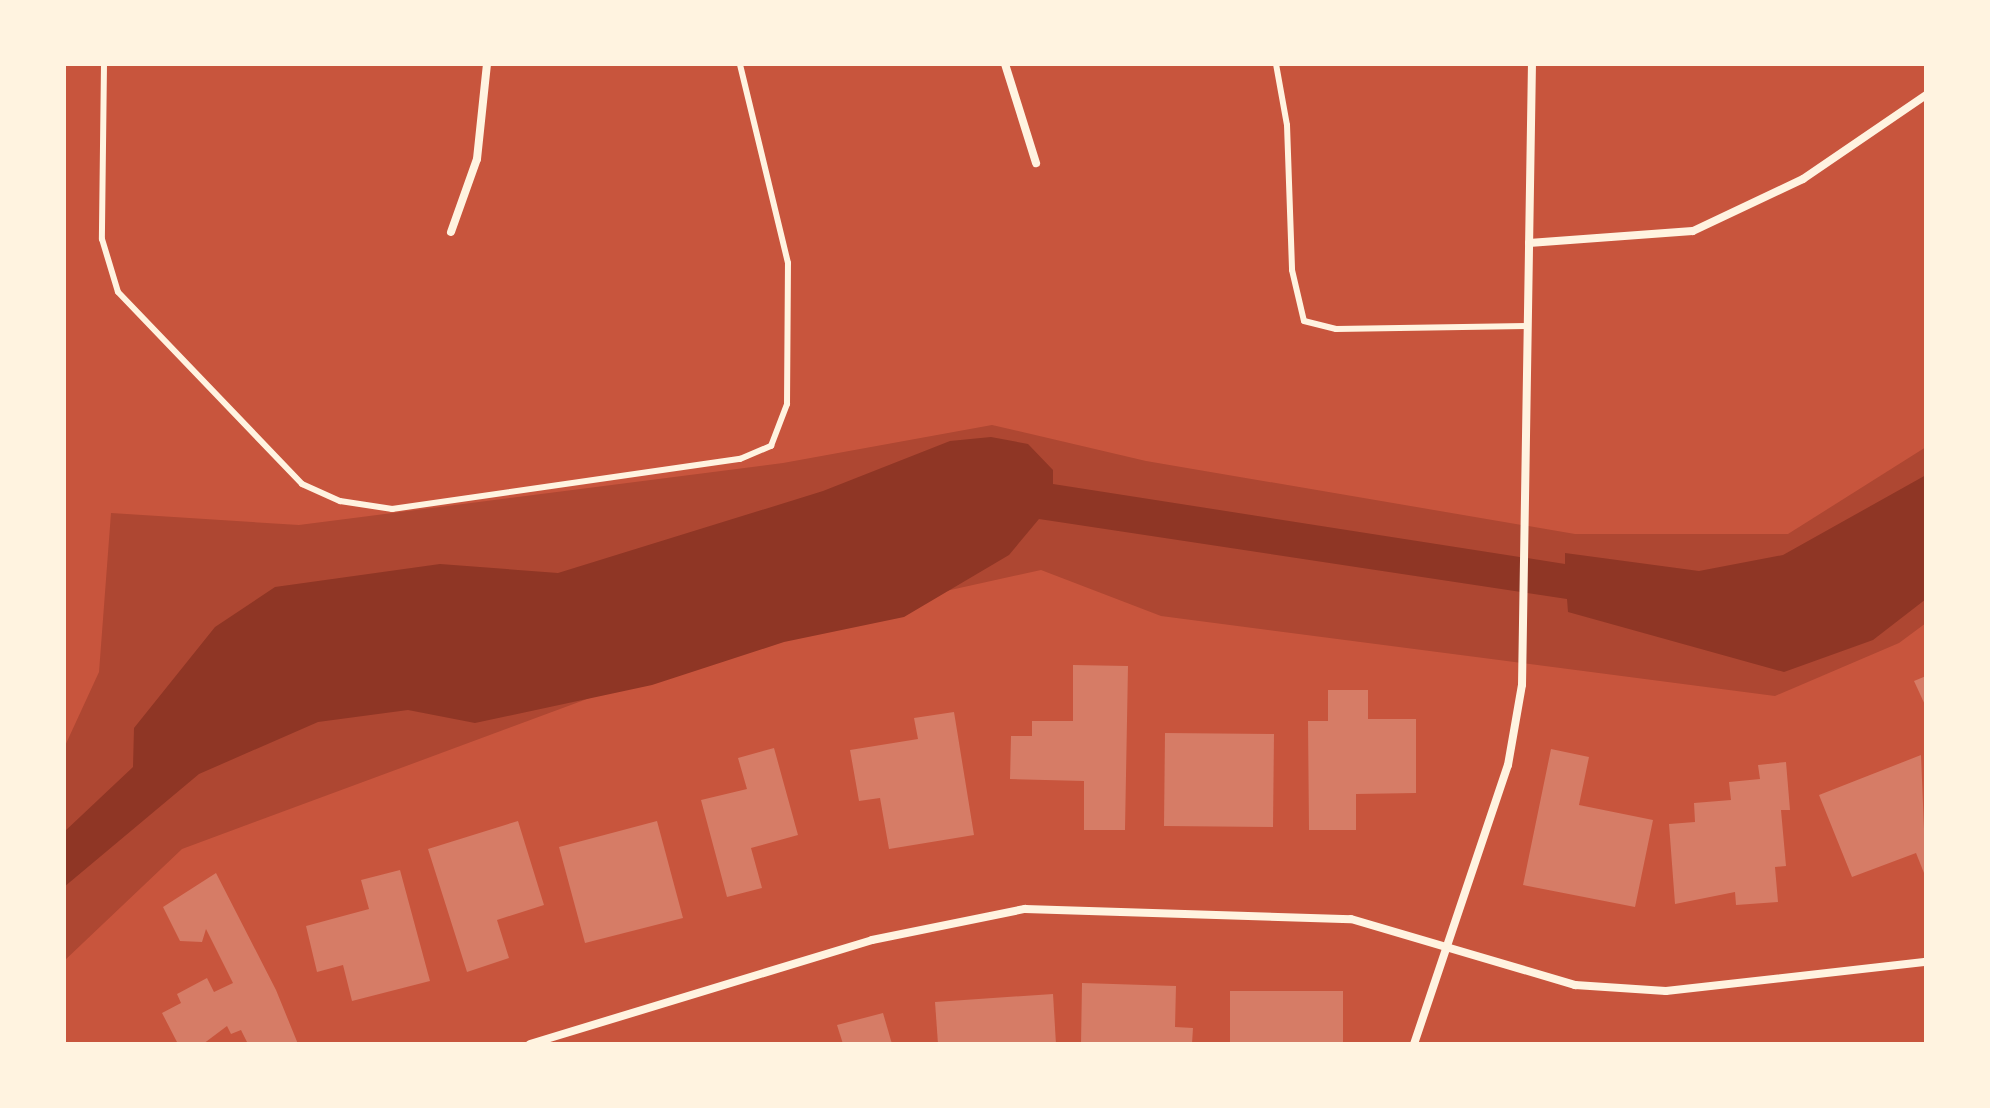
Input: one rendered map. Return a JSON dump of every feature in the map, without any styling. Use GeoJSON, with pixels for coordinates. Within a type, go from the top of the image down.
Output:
{"type":"FeatureCollection","features":[{"type":"Feature","properties":{"kind":"street"},"geometry":{"type":"LineString","coordinates":[[451,232],[477,159],[487,64]]}},
{"type":"Feature","properties":{"kind":"street"},"geometry":{"type":"LineString","coordinates":[[1005,64],[1036,163]]}},
{"type":"Feature","properties":{"kind":"street"},"geometry":{"type":"LineString","coordinates":[[1414,1044],[1443,946],[1508,765],[1522,685],[1532,64]]}},
{"type":"Feature","properties":{"kind":"street"},"geometry":{"type":"LineString","coordinates":[[1529,243],[1693,231],[1803,179],[1926,95]]}},
{"type":"Feature","properties":{"kind":"street"},"geometry":{"type":"LineString","coordinates":[[530,1044],[872,940],[1025,909],[1293,913],[1351,919],[1575,985],[1666,991],[1926,962]]}},
{"type":"Feature","properties":{"kind":"lane"},"geometry":{"type":"LineString","coordinates":[[104,64],[102,239],[118,292],[302,484],[340,501],[392,509],[740,459],[771,446],[787,404],[788,263],[740,64]]}},
{"type":"Feature","properties":{"kind":"lane"},"geometry":{"type":"LineString","coordinates":[[1276,64],[1287,125],[1292,270],[1304,321],[1336,329],[1528,326]]}},
{"type":"Feature","properties":{"kind":"shaded area"},"geometry":{"type":"Polygon","coordinates":[[[992,425],[1146,461],[1575,534],[1788,534],[1926,447],[1926,623],[1899,643],[1775,696],[1161,616],[1041,570],[779,628],[182,849],[64,961],[64,748],[99,672],[111,513],[299,525],[783,463],[992,425]]]}},
{"type":"Feature","properties":{"kind":"shaded area"},"geometry":{"type":"Polygon","coordinates":[[[991,437],[1028,444],[1053,470],[1053,484],[1565,564],[1565,553],[1699,571],[1783,555],[1926,475],[1926,599],[1873,640],[1784,672],[1568,612],[1567,599],[1039,519],[1009,555],[904,617],[784,642],[652,685],[475,723],[408,710],[318,722],[199,774],[64,887],[64,832],[133,767],[134,728],[215,627],[275,587],[440,564],[558,573],[823,491],[950,441],[991,437]]]}},
{"type":"Feature","properties":{"kind":"building"},"geometry":{"type":"Polygon","coordinates":[[[1073,665],[1128,666],[1125,830],[1084,830],[1084,781],[1010,779],[1011,736],[1032,736],[1032,721],[1073,721],[1073,665]]]}},
{"type":"Feature","properties":{"kind":"building"},"geometry":{"type":"Polygon","coordinates":[[[1926,676],[1926,707],[1914,681],[1926,676]]]}},
{"type":"Feature","properties":{"kind":"building"},"geometry":{"type":"Polygon","coordinates":[[[1328,690],[1368,690],[1368,719],[1416,719],[1416,793],[1356,794],[1356,830],[1309,830],[1308,721],[1328,721],[1328,690]]]}},
{"type":"Feature","properties":{"kind":"building"},"geometry":{"type":"Polygon","coordinates":[[[954,712],[974,835],[889,849],[880,798],[859,801],[850,750],[918,739],[914,718],[954,712]]]}},
{"type":"Feature","properties":{"kind":"building"},"geometry":{"type":"Polygon","coordinates":[[[1165,733],[1274,734],[1273,827],[1164,826],[1165,733]]]}},
{"type":"Feature","properties":{"kind":"building"},"geometry":{"type":"Polygon","coordinates":[[[774,748],[798,835],[751,848],[762,888],[727,897],[701,800],[747,789],[738,758],[774,748]]]}},
{"type":"Feature","properties":{"kind":"building"},"geometry":{"type":"Polygon","coordinates":[[[1551,749],[1589,757],[1579,805],[1653,820],[1635,907],[1523,885],[1551,749]]]}},
{"type":"Feature","properties":{"kind":"building"},"geometry":{"type":"Polygon","coordinates":[[[1921,755],[1926,878],[1916,853],[1852,877],[1819,795],[1921,755]]]}},
{"type":"Feature","properties":{"kind":"building"},"geometry":{"type":"Polygon","coordinates":[[[1786,762],[1790,810],[1781,810],[1786,866],[1775,867],[1778,902],[1736,905],[1735,892],[1675,904],[1669,824],[1695,822],[1694,803],[1731,800],[1729,782],[1760,779],[1758,765],[1786,762]]]}},
{"type":"Feature","properties":{"kind":"building"},"geometry":{"type":"Polygon","coordinates":[[[518,821],[544,905],[497,920],[509,958],[467,972],[428,849],[518,821]]]}},
{"type":"Feature","properties":{"kind":"building"},"geometry":{"type":"Polygon","coordinates":[[[657,821],[683,918],[585,943],[559,847],[657,821]]]}},
{"type":"Feature","properties":{"kind":"building"},"geometry":{"type":"Polygon","coordinates":[[[400,870],[430,981],[352,1001],[343,965],[317,972],[306,926],[369,909],[361,880],[400,870]]]}},
{"type":"Feature","properties":{"kind":"building"},"geometry":{"type":"Polygon","coordinates":[[[216,873],[276,990],[298,1044],[248,1044],[241,1030],[231,1034],[227,1026],[203,1044],[178,1044],[162,1013],[181,1003],[177,994],[207,978],[214,992],[233,983],[206,929],[202,942],[180,941],[163,907],[216,873]]]}},
{"type":"Feature","properties":{"kind":"building"},"geometry":{"type":"Polygon","coordinates":[[[1082,983],[1176,986],[1175,1027],[1193,1028],[1192,1044],[1081,1044],[1082,983]]]}},
{"type":"Feature","properties":{"kind":"building"},"geometry":{"type":"Polygon","coordinates":[[[1230,991],[1343,991],[1343,1044],[1230,1044],[1230,991]]]}},
{"type":"Feature","properties":{"kind":"building"},"geometry":{"type":"Polygon","coordinates":[[[1053,994],[1056,1044],[938,1044],[935,1002],[1053,994]]]}},
{"type":"Feature","properties":{"kind":"building"},"geometry":{"type":"Polygon","coordinates":[[[883,1013],[892,1044],[843,1044],[837,1025],[883,1013]]]}}]}
